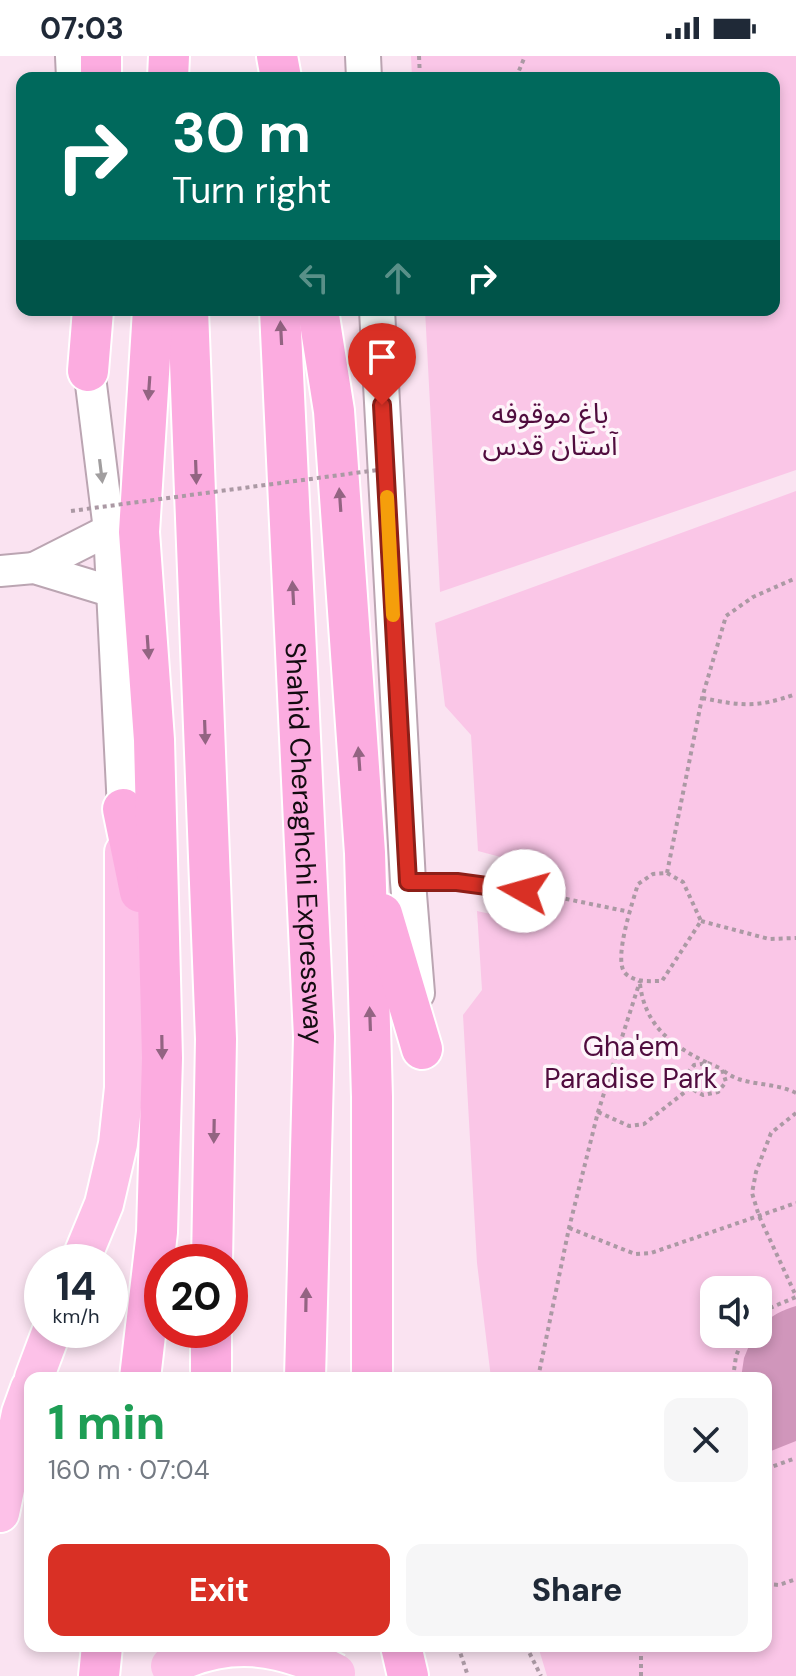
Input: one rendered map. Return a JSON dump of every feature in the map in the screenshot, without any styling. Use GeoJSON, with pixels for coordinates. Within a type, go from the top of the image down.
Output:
{"type":"FeatureCollection","features":[{"type":"Feature","properties":{"kind":"highway"},"geometry":{"type":"LineString","coordinates":[[88,371],[93,316]]}},
{"type":"Feature","properties":{"kind":"highway"},"geometry":{"type":"LineString","coordinates":[[141,1372],[157,1232],[162,1058],[154,740],[139,532],[153,316]]}},
{"type":"Feature","properties":{"kind":"highway"},"geometry":{"type":"LineString","coordinates":[[188,316],[216,1039],[212,1244]]}},
{"type":"Feature","properties":{"kind":"highway","name":"Shahid Cheraghchi Expressway"},"geometry":{"type":"LineString","coordinates":[[280,316],[314,1037],[305,1372]]}},
{"type":"Feature","properties":{"kind":"highway"},"geometry":{"type":"LineString","coordinates":[[319,316],[334,411],[365,853],[372,1097],[372,1372]]}},
{"type":"Feature","properties":{"kind":"highway"},"geometry":{"type":"LineString","coordinates":[[123,809],[161,993]]}},
{"type":"Feature","properties":{"kind":"highway"},"geometry":{"type":"LineString","coordinates":[[365,853],[422,1049]]}},
{"type":"Feature","properties":{"kind":"highway"},"geometry":{"type":"LineString","coordinates":[[211,1348],[211,1372]]}},
{"type":"Feature","properties":{"kind":"highway"},"geometry":{"type":"LineString","coordinates":[[99,1676],[101,1652]]}},
{"type":"Feature","properties":{"kind":"highway"},"geometry":{"type":"LineString","coordinates":[[211,1652],[212,1676]]}},
{"type":"Feature","properties":{"kind":"highway"},"geometry":{"type":"LineString","coordinates":[[312,1652],[328,1675]]}},
{"type":"Feature","properties":{"kind":"highway"},"geometry":{"type":"LineString","coordinates":[[402,1652],[408,1676]]}},
{"type":"Feature","properties":{"kind":"main road"},"geometry":{"type":"LineString","coordinates":[[377,316],[408,890],[422,1049]]}},
{"type":"Feature","properties":{"kind":"main road"},"geometry":{"type":"LineString","coordinates":[[87,1244],[104,1204],[118,1144],[124,1088],[123,809]]}},
{"type":"Feature","properties":{"kind":"main road"},"geometry":{"type":"LineString","coordinates":[[36,1372],[45,1348]]}},
{"type":"Feature","properties":{"kind":"main road"},"geometry":{"type":"LineString","coordinates":[[0,1513],[24,1405]]}},
{"type":"Feature","properties":{"kind":"main road"},"geometry":{"type":"LineString","coordinates":[[165,1671],[192,1654],[201,1652]]}},
{"type":"Feature","properties":{"kind":"main road"},"geometry":{"type":"LineString","coordinates":[[288,1652],[328,1675]]}},
{"type":"Feature","properties":{"kind":"street"},"geometry":{"type":"LineString","coordinates":[[84,316],[88,371],[109,530],[123,809]]}},
{"type":"Feature","properties":{"kind":"street"},"geometry":{"type":"LineString","coordinates":[[0,571],[34,568],[109,530]]}},
{"type":"Feature","properties":{"kind":"street"},"geometry":{"type":"LineString","coordinates":[[34,568],[113,592]]}},
{"type":"Feature","properties":{"kind":"lane"},"geometry":{"type":"LineString","coordinates":[[408,890],[457,882],[524,891]]}},
{"type":"Feature","properties":{"kind":"path"},"geometry":{"type":"LineString","coordinates":[[71,511],[385,469]]}},
{"type":"Feature","properties":{"kind":"path"},"geometry":{"type":"LineString","coordinates":[[667,873],[702,698],[726,616],[753,597],[796,578]]}},
{"type":"Feature","properties":{"kind":"path"},"geometry":{"type":"LineString","coordinates":[[702,698],[748,707],[796,694]]}},
{"type":"Feature","properties":{"kind":"path"},"geometry":{"type":"LineString","coordinates":[[667,873],[683,882],[701,921],[662,981],[640,981],[625,972],[620,959],[638,884],[653,874],[667,873]]}},
{"type":"Feature","properties":{"kind":"path"},"geometry":{"type":"LineString","coordinates":[[524,891],[630,912]]}},
{"type":"Feature","properties":{"kind":"path"},"geometry":{"type":"LineString","coordinates":[[701,921],[769,939],[796,938]]}},
{"type":"Feature","properties":{"kind":"path"},"geometry":{"type":"LineString","coordinates":[[640,981],[642,1002],[666,1037],[681,1050],[722,1069],[733,1079],[780,1086],[796,1093]]}},
{"type":"Feature","properties":{"kind":"path"},"geometry":{"type":"LineString","coordinates":[[539,1372],[569,1228],[598,1112],[640,981]]}},
{"type":"Feature","properties":{"kind":"path"},"geometry":{"type":"LineString","coordinates":[[708,1063],[694,1065],[686,1075],[690,1088],[703,1095],[718,1092],[726,1082],[722,1069]]}},
{"type":"Feature","properties":{"kind":"path"},"geometry":{"type":"LineString","coordinates":[[598,1112],[629,1126],[644,1124],[690,1088]]}},
{"type":"Feature","properties":{"kind":"path"},"geometry":{"type":"LineString","coordinates":[[772,1307],[796,1297],[759,1216],[752,1193],[762,1152],[771,1133],[796,1113]]}},
{"type":"Feature","properties":{"kind":"path"},"geometry":{"type":"LineString","coordinates":[[569,1228],[635,1254],[651,1253],[796,1203]]}},
{"type":"Feature","properties":{"kind":"path"},"geometry":{"type":"LineString","coordinates":[[734,1372],[739,1348]]}},
{"type":"Feature","properties":{"kind":"path"},"geometry":{"type":"LineString","coordinates":[[772,1467],[796,1458]]}},
{"type":"Feature","properties":{"kind":"path"},"geometry":{"type":"LineString","coordinates":[[772,1584],[796,1579]]}},
{"type":"Feature","properties":{"kind":"path"},"geometry":{"type":"LineString","coordinates":[[460,1652],[468,1676]]}},
{"type":"Feature","properties":{"kind":"path"},"geometry":{"type":"LineString","coordinates":[[529,1652],[541,1676]]}},
{"type":"Feature","properties":{"kind":"path"},"geometry":{"type":"LineString","coordinates":[[641,1652],[641,1676]]}},
{"type":"Feature","properties":{"kind":"green space","name":"باغ موقوفه آستان قدس"},"geometry":{"type":"Polygon","coordinates":[[[411,56],[796,56],[796,470],[440,592],[425,316],[780,316],[780,72],[412,72],[411,56]]]}},
{"type":"Feature","properties":{"kind":"green space","name":"Gha'em Paradise Park"},"geometry":{"type":"Polygon","coordinates":[[[796,491],[796,1676],[547,1676],[540,1652],[772,1652],[772,1372],[490,1372],[477,1263],[463,1015],[482,990],[477,911],[518,920],[530,865],[478,851],[471,735],[445,706],[435,623],[796,491]]]}},
{"type":"Feature","properties":{"kind":"shaded area"},"geometry":{"type":"Polygon","coordinates":[[[796,1306],[796,1441],[772,1451],[772,1372],[742,1372],[748,1348],[772,1348],[772,1317],[796,1306]]]}},
{"type":"Feature","properties":{"kind":"slow traffic"},"geometry":{"type":"LineString","coordinates":[[387,497],[393,615]]}},
{"type":"Feature","properties":{"kind":"route"},"geometry":{"type":"LineString","coordinates":[[382,405],[408,882],[457,882],[524,891]]}}]}
